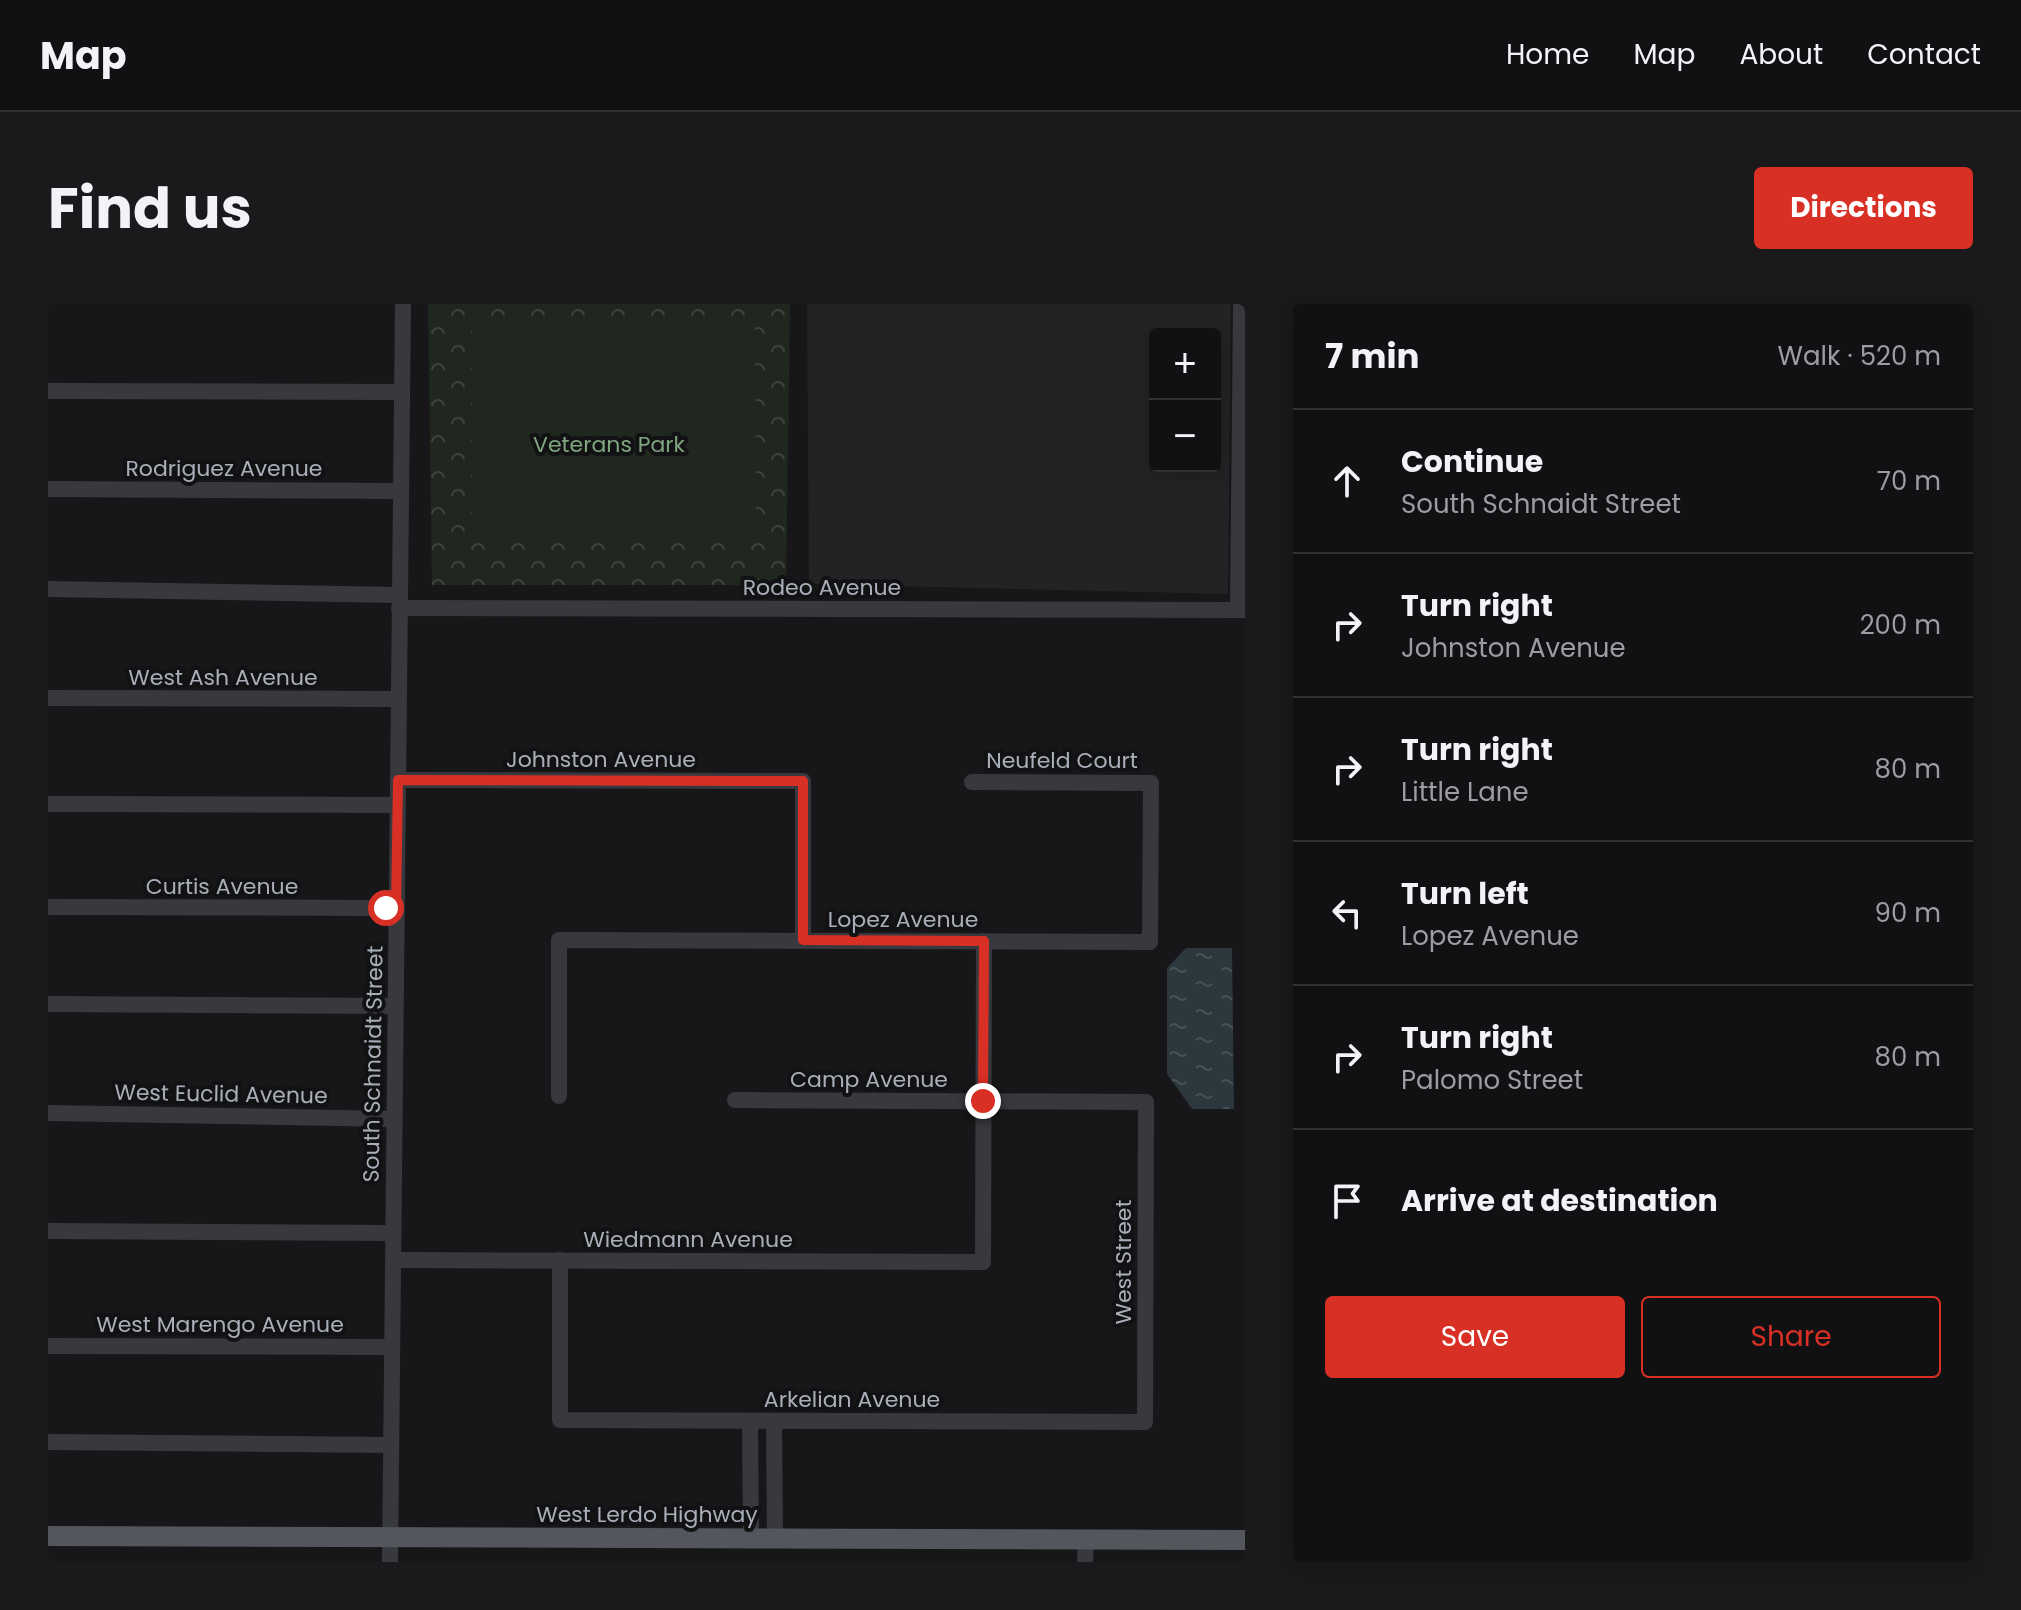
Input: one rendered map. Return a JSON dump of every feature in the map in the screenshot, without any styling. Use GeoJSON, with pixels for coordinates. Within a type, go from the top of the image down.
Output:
{"type":"FeatureCollection","features":[{"type":"Feature","properties":{"kind":"main road","name":"West Lerdo Highway"},"geometry":{"type":"LineString","coordinates":[[48,1536],[1245,1540]]}},
{"type":"Feature","properties":{"kind":"street","name":"South Schnaidt Street"},"geometry":{"type":"LineString","coordinates":[[390,1562],[403,304]]}},
{"type":"Feature","properties":{"kind":"street"},"geometry":{"type":"LineString","coordinates":[[1241,304],[1241,610]]}},
{"type":"Feature","properties":{"kind":"street"},"geometry":{"type":"LineString","coordinates":[[48,391],[402,392]]}},
{"type":"Feature","properties":{"kind":"street","name":"Rodriguez Avenue"},"geometry":{"type":"LineString","coordinates":[[48,489],[401,491]]}},
{"type":"Feature","properties":{"kind":"street","name":"Rodeo Avenue"},"geometry":{"type":"LineString","coordinates":[[48,589],[399,601],[1241,610]]}},
{"type":"Feature","properties":{"kind":"street","name":"West Ash Avenue"},"geometry":{"type":"LineString","coordinates":[[48,698],[399,699]]}},
{"type":"Feature","properties":{"kind":"street","name":"Johnston Avenue"},"geometry":{"type":"LineString","coordinates":[[398,780],[803,781],[803,940]]}},
{"type":"Feature","properties":{"kind":"street","name":"Neufeld Court"},"geometry":{"type":"LineString","coordinates":[[972,782],[1151,783],[1150,942]]}},
{"type":"Feature","properties":{"kind":"street"},"geometry":{"type":"LineString","coordinates":[[48,804],[397,805]]}},
{"type":"Feature","properties":{"kind":"street","name":"Curtis Avenue"},"geometry":{"type":"LineString","coordinates":[[48,907],[396,908]]}},
{"type":"Feature","properties":{"kind":"street","name":"Lopez Avenue"},"geometry":{"type":"LineString","coordinates":[[559,1096],[559,940],[1150,942]]}},
{"type":"Feature","properties":{"kind":"street"},"geometry":{"type":"LineString","coordinates":[[983,1101],[984,941]]}},
{"type":"Feature","properties":{"kind":"street"},"geometry":{"type":"LineString","coordinates":[[48,1004],[395,1006]]}},
{"type":"Feature","properties":{"kind":"street","name":"Camp Avenue"},"geometry":{"type":"LineString","coordinates":[[735,1100],[1146,1102]]}},
{"type":"Feature","properties":{"kind":"street","name":"Wiedmann Avenue"},"geometry":{"type":"LineString","coordinates":[[393,1260],[983,1262],[983,1101]]}},
{"type":"Feature","properties":{"kind":"street","name":"West Street"},"geometry":{"type":"LineString","coordinates":[[1145,1422],[1146,1102]]}},
{"type":"Feature","properties":{"kind":"street","name":"West Euclid Avenue"},"geometry":{"type":"LineString","coordinates":[[48,1113],[394,1119]]}},
{"type":"Feature","properties":{"kind":"street"},"geometry":{"type":"LineString","coordinates":[[48,1231],[393,1233]]}},
{"type":"Feature","properties":{"kind":"street","name":"Arkelian Avenue"},"geometry":{"type":"LineString","coordinates":[[560,1260],[560,1420],[1145,1422]]}},
{"type":"Feature","properties":{"kind":"street","name":"West Marengo Avenue"},"geometry":{"type":"LineString","coordinates":[[48,1346],[392,1347]]}},
{"type":"Feature","properties":{"kind":"street"},"geometry":{"type":"LineString","coordinates":[[750,1421],[751,1538]]}},
{"type":"Feature","properties":{"kind":"street"},"geometry":{"type":"LineString","coordinates":[[774,1421],[775,1538]]}},
{"type":"Feature","properties":{"kind":"street"},"geometry":{"type":"LineString","coordinates":[[48,1442],[391,1445]]}},
{"type":"Feature","properties":{"kind":"street"},"geometry":{"type":"LineString","coordinates":[[1085,1562],[1086,1539]]}},
{"type":"Feature","properties":{"kind":"shaded area"},"geometry":{"type":"Polygon","coordinates":[[[807,304],[1231,304],[1228,594],[809,584],[807,304]]]}},
{"type":"Feature","properties":{"kind":"green space","name":"Veterans Park"},"geometry":{"type":"Polygon","coordinates":[[[428,304],[790,304],[786,585],[432,585],[428,304]]]}},
{"type":"Feature","properties":{"kind":"green space","name":"Veterans Park"},"geometry":{"type":"Polygon","coordinates":[[[472,325],[755,325],[756,542],[472,542],[472,325]]]}},
{"type":"Feature","properties":{"kind":"water"},"geometry":{"type":"Polygon","coordinates":[[[1186,948],[1232,948],[1234,1109],[1192,1109],[1167,1074],[1167,968],[1186,948]]]}},
{"type":"Feature","properties":{"kind":"route"},"geometry":{"type":"LineString","coordinates":[[386,908],[396,908],[398,780],[803,781],[803,940],[984,941],[983,1101]]}}]}
